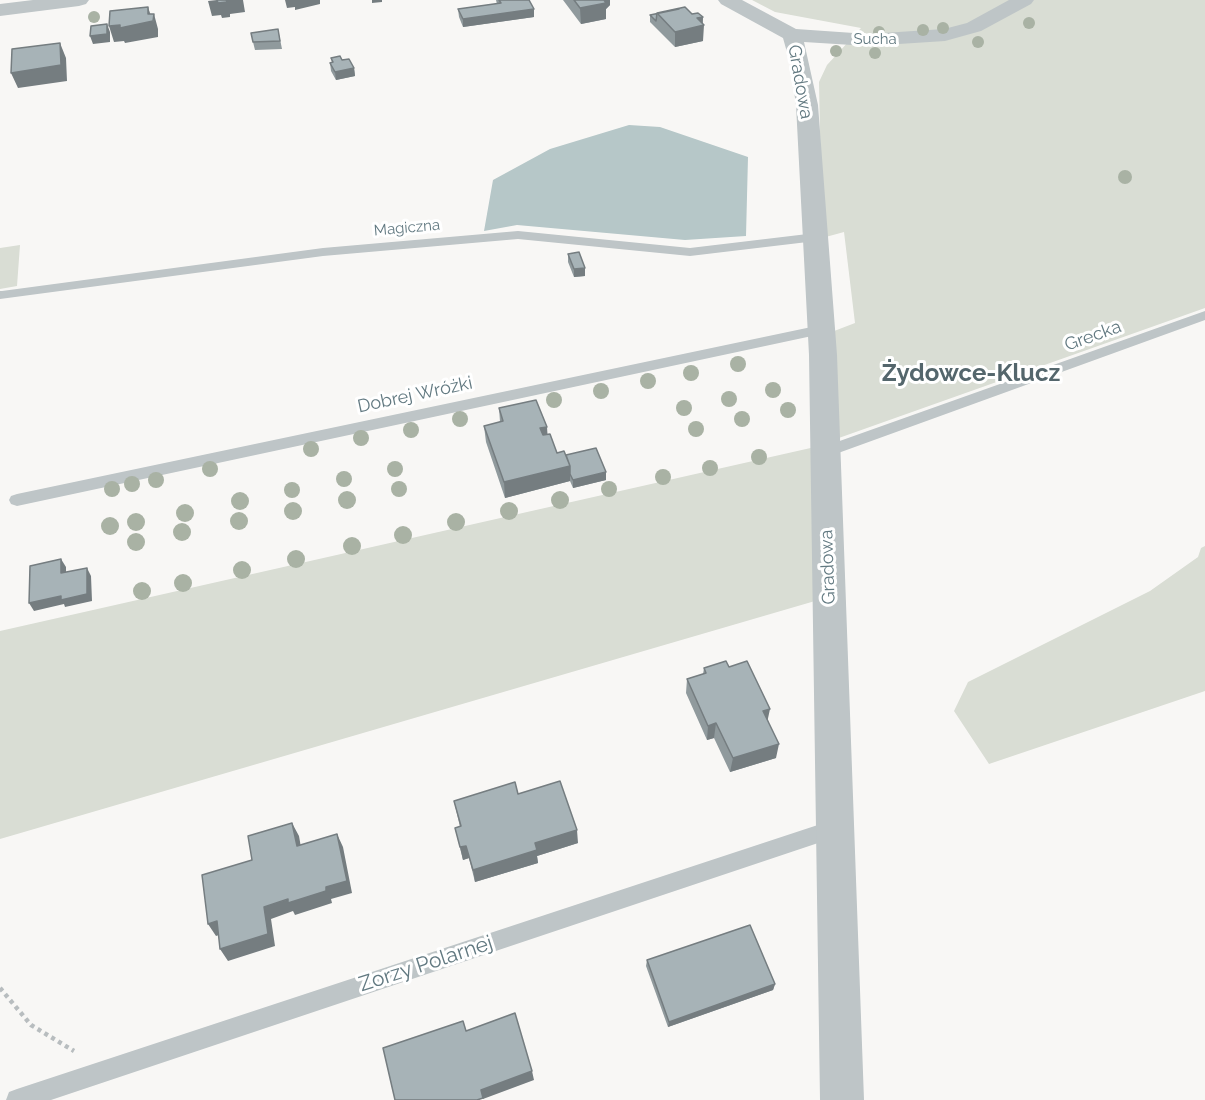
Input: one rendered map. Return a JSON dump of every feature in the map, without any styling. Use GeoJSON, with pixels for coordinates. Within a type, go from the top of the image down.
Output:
{"type":"FeatureCollection","features":[{"type":"Feature","properties":{"kind":"street"},"geometry":{"type":"LineString","coordinates":[[0,10],[79,0]]}},
{"type":"Feature","properties":{"kind":"street","name":"Sucha"},"geometry":{"type":"LineString","coordinates":[[728,0],[792,35],[868,40],[945,35],[974,27],[1024,0]]}},
{"type":"Feature","properties":{"kind":"street","name":"Gradowa"},"geometry":{"type":"LineString","coordinates":[[792,35],[800,63],[807,105],[821,330],[842,1100]]}},
{"type":"Feature","properties":{"kind":"lane","name":"Magiczna"},"geometry":{"type":"LineString","coordinates":[[2,295],[323,252],[518,235],[690,252],[816,237]]}},
{"type":"Feature","properties":{"kind":"lane","name":"Grecka"},"geometry":{"type":"LineString","coordinates":[[825,452],[1205,315]]}},
{"type":"Feature","properties":{"kind":"lane","name":"Dobrej Wróżki"},"geometry":{"type":"LineString","coordinates":[[17,500],[821,330]]}},
{"type":"Feature","properties":{"kind":"lane","name":"Zorzy Polarnej"},"geometry":{"type":"LineString","coordinates":[[17,1100],[836,828]]}},
{"type":"Feature","properties":{"kind":"path"},"geometry":{"type":"LineString","coordinates":[[0,988],[31,1024],[105,1071]]}},
{"type":"Feature","properties":{"kind":"shaded area"},"geometry":{"type":"Polygon","coordinates":[[[752,0],[1205,0],[1205,308],[836,439],[829,333],[855,323],[844,232],[822,238],[819,82],[827,65],[861,28],[775,12],[752,0]]]}},
{"type":"Feature","properties":{"kind":"shaded area"},"geometry":{"type":"Polygon","coordinates":[[[629,125],[660,127],[748,157],[746,236],[685,240],[517,225],[484,231],[493,180],[550,149],[629,125]]]}},
{"type":"Feature","properties":{"kind":"shaded area"},"geometry":{"type":"Polygon","coordinates":[[[20,245],[17,286],[0,289],[0,248],[20,245]]]}},
{"type":"Feature","properties":{"kind":"shaded area"},"geometry":{"type":"Polygon","coordinates":[[[815,447],[815,601],[0,839],[0,631],[815,447]]]}},
{"type":"Feature","properties":{"kind":"shaded area"},"geometry":{"type":"Polygon","coordinates":[[[1205,546],[1205,691],[989,764],[954,711],[968,682],[1150,591],[1198,557],[1201,548],[1205,546]]]}},
{"type":"Feature","properties":{"kind":"building"},"geometry":{"type":"Polygon","coordinates":[[[217,0],[226,0],[227,2],[218,3],[217,0]]]}},
{"type":"Feature","properties":{"kind":"building"},"geometry":{"type":"Polygon","coordinates":[[[499,0],[529,0],[534,9],[463,19],[458,9],[501,3],[499,0]]]}},
{"type":"Feature","properties":{"kind":"building"},"geometry":{"type":"Polygon","coordinates":[[[574,0],[604,0],[606,3],[580,8],[574,0]]]}},
{"type":"Feature","properties":{"kind":"building"},"geometry":{"type":"Polygon","coordinates":[[[148,7],[148,14],[154,14],[153,21],[120,28],[120,25],[109,26],[110,11],[148,7]]]}},
{"type":"Feature","properties":{"kind":"building"},"geometry":{"type":"Polygon","coordinates":[[[685,7],[692,14],[698,13],[703,17],[697,18],[704,25],[675,32],[657,13],[685,7]]]}},
{"type":"Feature","properties":{"kind":"building"},"geometry":{"type":"Polygon","coordinates":[[[657,14],[656,21],[650,15],[657,14]]]}},
{"type":"Feature","properties":{"kind":"building"},"geometry":{"type":"Polygon","coordinates":[[[107,24],[107,34],[90,36],[91,26],[107,24]]]}},
{"type":"Feature","properties":{"kind":"building"},"geometry":{"type":"Polygon","coordinates":[[[278,29],[280,41],[253,42],[251,33],[278,29]]]}},
{"type":"Feature","properties":{"kind":"building"},"geometry":{"type":"Polygon","coordinates":[[[60,43],[61,65],[11,73],[12,49],[60,43]]]}},
{"type":"Feature","properties":{"kind":"building"},"geometry":{"type":"Polygon","coordinates":[[[340,56],[342,60],[349,59],[354,68],[335,72],[330,63],[333,62],[331,58],[340,56]]]}},
{"type":"Feature","properties":{"kind":"building"},"geometry":{"type":"Polygon","coordinates":[[[579,252],[585,268],[574,269],[568,254],[579,252]]]}},
{"type":"Feature","properties":{"kind":"building"},"geometry":{"type":"Polygon","coordinates":[[[536,400],[547,427],[540,428],[543,435],[550,434],[557,453],[564,451],[570,466],[504,482],[484,426],[503,421],[499,408],[536,400]]]}},
{"type":"Feature","properties":{"kind":"building"},"geometry":{"type":"Polygon","coordinates":[[[596,448],[606,472],[573,480],[566,455],[596,448]]]}},
{"type":"Feature","properties":{"kind":"building"},"geometry":{"type":"Polygon","coordinates":[[[61,559],[61,573],[87,568],[87,594],[61,600],[61,596],[29,603],[30,566],[61,559]]]}},
{"type":"Feature","properties":{"kind":"building"},"geometry":{"type":"Polygon","coordinates":[[[726,661],[729,667],[747,661],[770,709],[763,711],[779,744],[733,758],[716,723],[708,726],[687,679],[706,673],[704,668],[726,661]]]}},
{"type":"Feature","properties":{"kind":"building"},"geometry":{"type":"Polygon","coordinates":[[[560,781],[577,830],[535,843],[537,850],[473,870],[466,846],[460,847],[455,828],[461,826],[454,801],[515,782],[518,794],[560,781]]]}},
{"type":"Feature","properties":{"kind":"building"},"geometry":{"type":"Polygon","coordinates":[[[292,823],[297,846],[337,834],[347,881],[326,887],[326,891],[288,903],[288,899],[264,907],[268,934],[220,949],[217,921],[208,924],[202,875],[252,860],[248,836],[292,823]]]}},
{"type":"Feature","properties":{"kind":"building"},"geometry":{"type":"Polygon","coordinates":[[[750,925],[775,984],[669,1022],[647,960],[750,925]]]}},
{"type":"Feature","properties":{"kind":"building"},"geometry":{"type":"Polygon","coordinates":[[[515,1013],[532,1071],[481,1090],[483,1098],[477,1100],[395,1100],[383,1048],[463,1021],[466,1031],[515,1013]]]}},
{"type":"Feature","properties":{"kind":"district","name":"Żydowce-Klucz"},"geometry":{"type":"Point","coordinates":[971,374]}}]}
